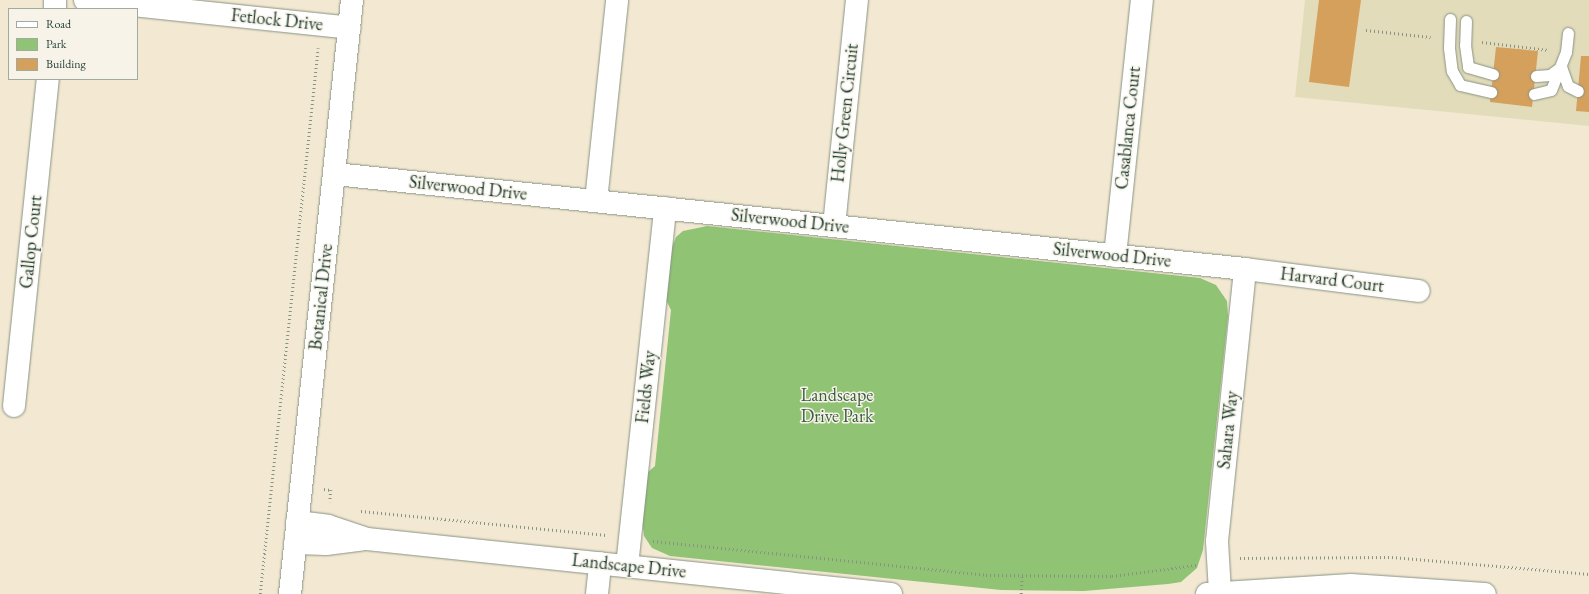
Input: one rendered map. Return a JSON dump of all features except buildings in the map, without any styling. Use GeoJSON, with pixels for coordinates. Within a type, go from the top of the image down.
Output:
{"type":"FeatureCollection","features":[{"type":"Feature","properties":{"kind":"street","name":"Fetlock Drive"},"geometry":{"type":"LineString","coordinates":[[85,0],[350,28]]}},
{"type":"Feature","properties":{"kind":"street","name":"Botanical Drive"},"geometry":{"type":"LineString","coordinates":[[290,594],[352,0]]}},
{"type":"Feature","properties":{"kind":"street"},"geometry":{"type":"LineString","coordinates":[[596,201],[617,0]]}},
{"type":"Feature","properties":{"kind":"street","name":"Holly Green Circuit"},"geometry":{"type":"LineString","coordinates":[[834,226],[857,0]]}},
{"type":"Feature","properties":{"kind":"street","name":"Casablanca Court"},"geometry":{"type":"LineString","coordinates":[[1115,256],[1142,0]]}},
{"type":"Feature","properties":{"kind":"street","name":"Gallop Court"},"geometry":{"type":"LineString","coordinates":[[14,406],[48,80]]}},
{"type":"Feature","properties":{"kind":"street","name":"Silverwood Drive"},"geometry":{"type":"LineString","coordinates":[[335,174],[1245,269]]}},
{"type":"Feature","properties":{"kind":"street","name":"Fields Way"},"geometry":{"type":"LineString","coordinates":[[627,566],[665,208]]}},
{"type":"Feature","properties":{"kind":"street","name":"Harvard Court"},"geometry":{"type":"LineString","coordinates":[[1245,269],[1419,291]]}},
{"type":"Feature","properties":{"kind":"street","name":"Sahara Way"},"geometry":{"type":"LineString","coordinates":[[1213,593],[1245,269]]}},
{"type":"Feature","properties":{"kind":"street","name":"Landscape Drive"},"geometry":{"type":"LineString","coordinates":[[296,532],[326,544],[367,539],[891,594]]}},
{"type":"Feature","properties":{"kind":"street"},"geometry":{"type":"LineString","coordinates":[[597,594],[600,563]]}},
{"type":"Feature","properties":{"kind":"street"},"geometry":{"type":"LineString","coordinates":[[1213,593],[1351,585],[1485,594]]}},
{"type":"Feature","properties":{"kind":"lane"},"geometry":{"type":"LineString","coordinates":[[1450,19],[1449,48],[1452,71],[1460,85],[1491,92]]}},
{"type":"Feature","properties":{"kind":"lane"},"geometry":{"type":"LineString","coordinates":[[1466,21],[1465,45],[1468,67],[1493,74]]}},
{"type":"Feature","properties":{"kind":"lane"},"geometry":{"type":"LineString","coordinates":[[1534,94],[1551,90],[1561,67],[1568,33]]}},
{"type":"Feature","properties":{"kind":"lane"},"geometry":{"type":"LineString","coordinates":[[1536,76],[1550,75],[1561,67]]}},
{"type":"Feature","properties":{"kind":"lane"},"geometry":{"type":"LineString","coordinates":[[1561,67],[1568,86],[1578,91]]}},
{"type":"Feature","properties":{"kind":"path"},"geometry":{"type":"LineString","coordinates":[[260,594],[321,25]]}},
{"type":"Feature","properties":{"kind":"path"},"geometry":{"type":"LineString","coordinates":[[272,485],[331,490],[330,507]]}},
{"type":"Feature","properties":{"kind":"path"},"geometry":{"type":"LineString","coordinates":[[353,510],[940,571],[1022,577],[1112,576],[1243,557],[1392,557],[1589,574]]}},
{"type":"Feature","properties":{"kind":"path"},"geometry":{"type":"LineString","coordinates":[[1021,594],[1022,577]]}},
{"type":"Feature","properties":{"kind":"shaded area"},"geometry":{"type":"Polygon","coordinates":[[[1305,0],[1589,0],[1589,126],[1295,97],[1305,0]]]}},
{"type":"Feature","properties":{"kind":"green space","name":"Landscape Drive Park"},"geometry":{"type":"Polygon","coordinates":[[[707,226],[1200,278],[1216,285],[1227,301],[1228,316],[1203,550],[1197,568],[1181,582],[1168,584],[1084,591],[1001,590],[670,556],[652,548],[644,536],[642,520],[647,473],[655,466],[671,310],[665,298],[670,252],[676,237],[683,231],[707,226]]]}}]}
